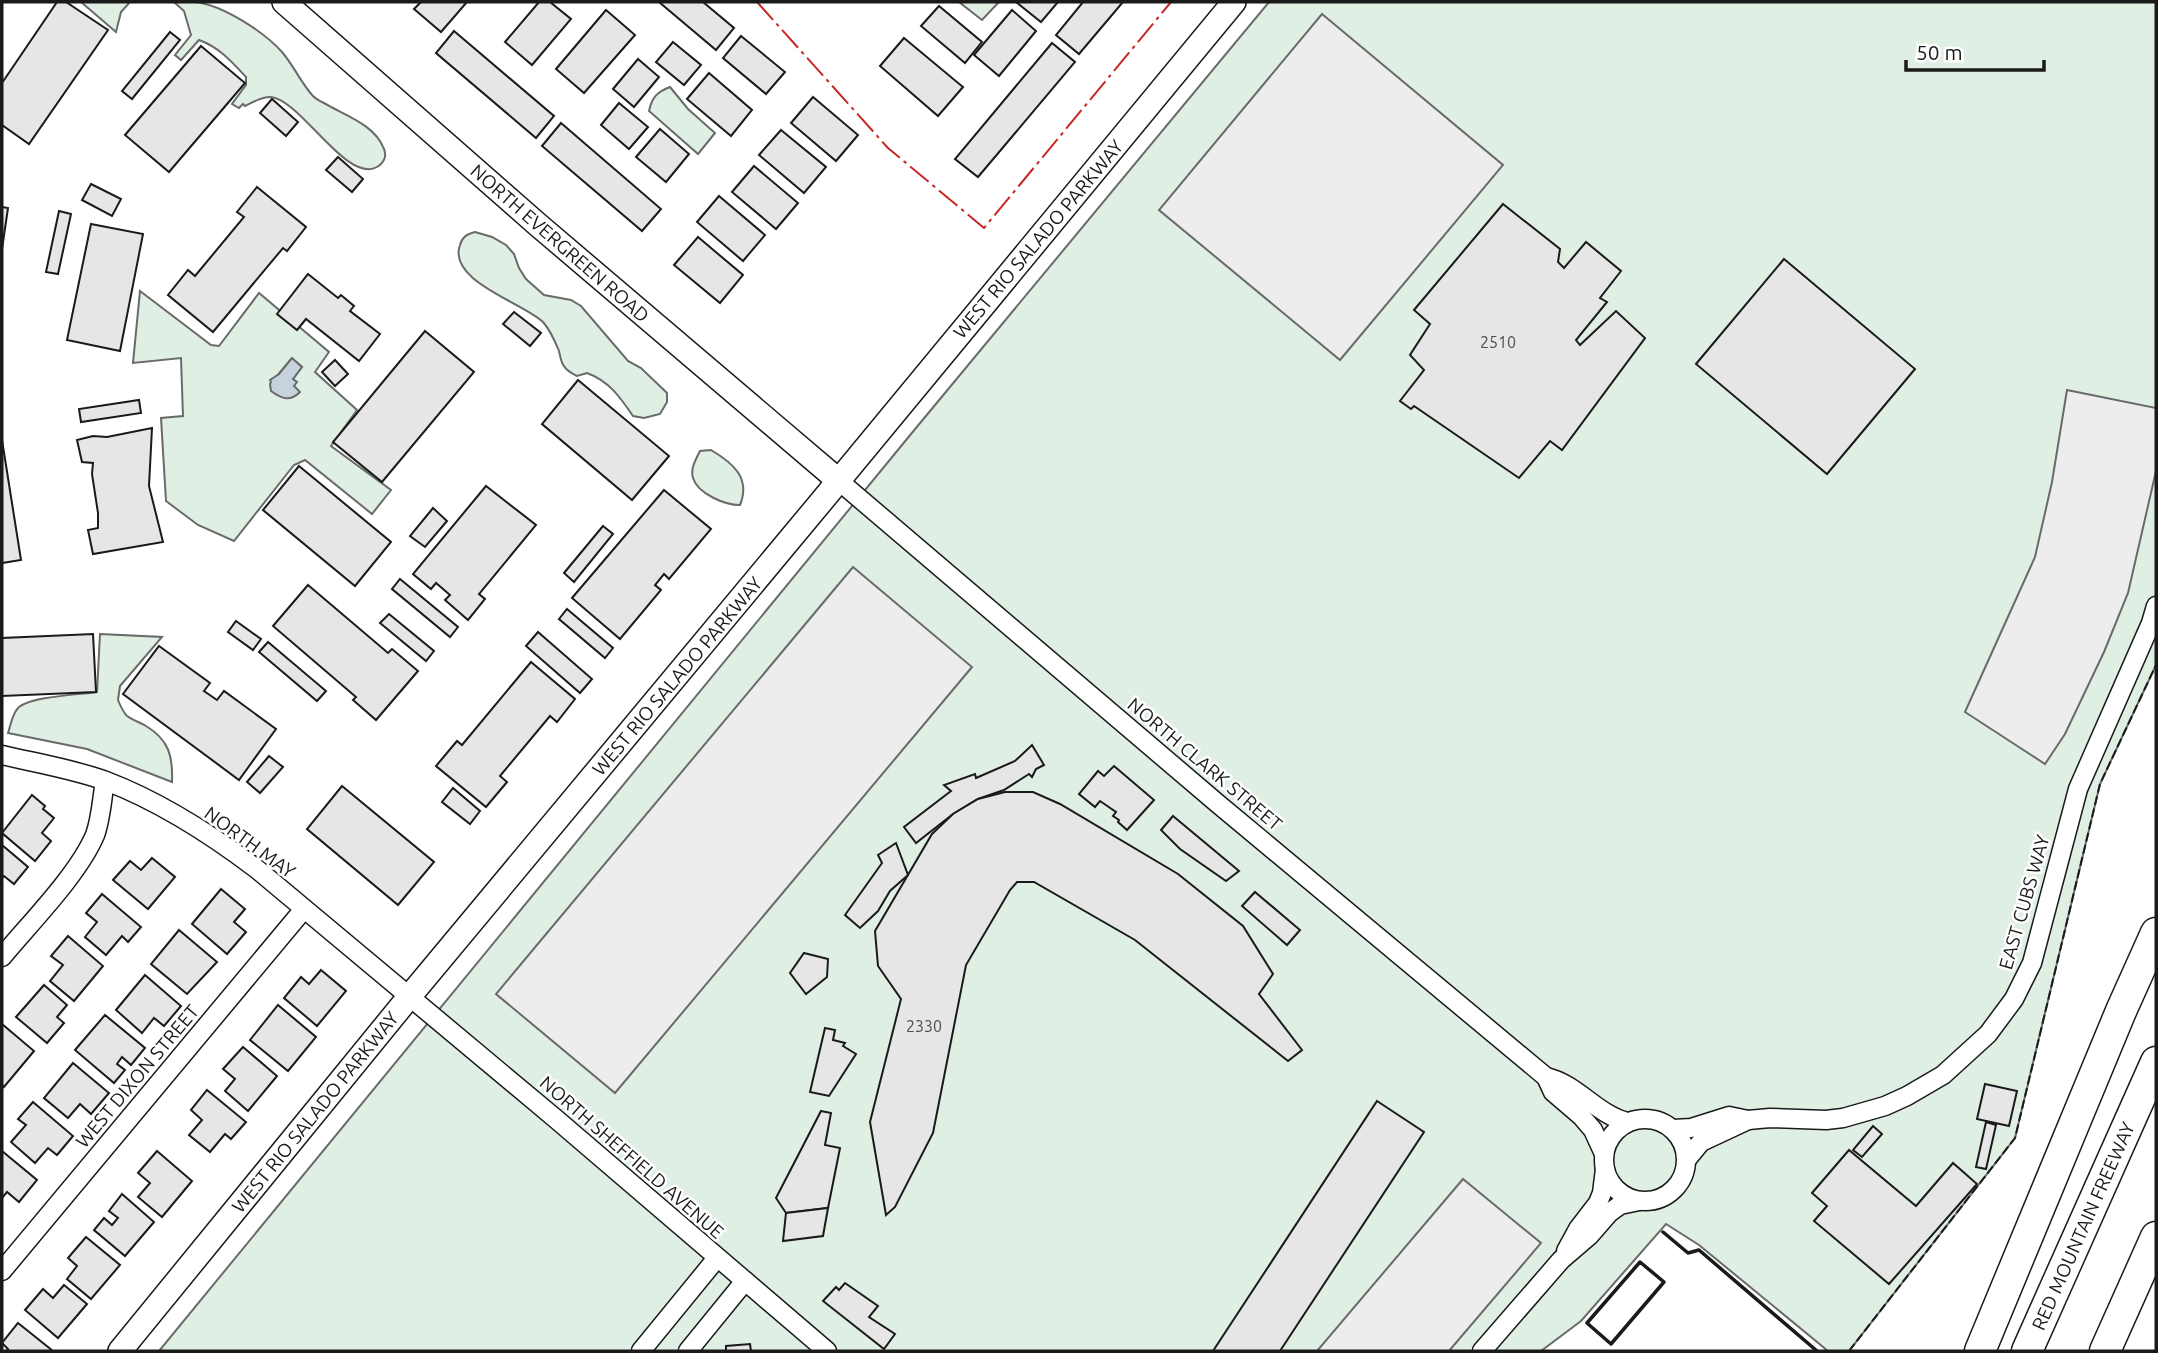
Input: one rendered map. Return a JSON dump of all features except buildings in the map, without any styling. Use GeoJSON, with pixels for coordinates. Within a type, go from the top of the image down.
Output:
{"type":"FeatureCollection","features":[{"type":"Feature","properties":{"kind":"highway"},"geometry":{"type":"LineString","coordinates":[[2122,1011],[2156,919]]}},
{"type":"Feature","properties":{"kind":"highway"},"geometry":{"type":"LineString","coordinates":[[1980,1351],[2156,933]]}},
{"type":"Feature","properties":{"kind":"highway","name":"RED MOUNTAIN FREEWAY"},"geometry":{"type":"LineString","coordinates":[[2027,1351],[2156,1062]]}},
{"type":"Feature","properties":{"kind":"highway"},"geometry":{"type":"LineString","coordinates":[[2105,1351],[2156,1237]]}},
{"type":"Feature","properties":{"kind":"main road","name":"NORTH EVERGREEN ROAD"},"geometry":{"type":"LineString","coordinates":[[284,2],[516,206],[839,481]]}},
{"type":"Feature","properties":{"kind":"main road","name":"WEST RIO SALADO PARKWAY"},"geometry":{"type":"LineString","coordinates":[[120,1351],[409,996],[1234,2]]}},
{"type":"Feature","properties":{"kind":"street","name":"NORTH CLARK STREET"},"geometry":{"type":"LineString","coordinates":[[839,481],[1217,803],[1546,1077],[1553,1092],[1587,1121],[1605,1161]]}},
{"type":"Feature","properties":{"kind":"street","name":"EAST CUBS WAY"},"geometry":{"type":"LineString","coordinates":[[1628,1122],[1651,1118],[1674,1129],[1691,1128],[1729,1116],[1748,1120],[1843,1118],[1885,1106],[1907,1096],[1943,1075],[1988,1034],[2014,999],[2032,964],[2078,789],[2156,606]]}},
{"type":"Feature","properties":{"kind":"street","name":"NORTH MAY"},"geometry":{"type":"LineString","coordinates":[[2,755],[105,781],[147,800],[222,842],[409,996]]}},
{"type":"Feature","properties":{"kind":"street"},"geometry":{"type":"LineString","coordinates":[[2,957],[72,873],[84,853],[95,834],[105,781]]}},
{"type":"Feature","properties":{"kind":"street","name":"WEST DIXON STREET"},"geometry":{"type":"LineString","coordinates":[[2,1271],[304,909]]}},
{"type":"Feature","properties":{"kind":"street","name":"NORTH SHEFFIELD AVENUE"},"geometry":{"type":"LineString","coordinates":[[409,996],[827,1351]]}},
{"type":"Feature","properties":{"kind":"street","name":"NORTH CLARK STREET"},"geometry":{"type":"LineString","coordinates":[[1546,1077],[1561,1080],[1606,1115],[1628,1122]]}},
{"type":"Feature","properties":{"kind":"street","name":"EAST CUBS WAY"},"geometry":{"type":"LineString","coordinates":[[1561,1260],[1589,1236],[1614,1209],[1639,1201],[1653,1200],[1672,1191],[1685,1173],[1687,1159],[1701,1142],[1748,1120]]}},
{"type":"Feature","properties":{"kind":"street"},"geometry":{"type":"LineString","coordinates":[[1482,1351],[1561,1260],[1578,1228],[1598,1203],[1602,1193],[1605,1161],[1614,1133],[1628,1122]]}},
{"type":"Feature","properties":{"kind":"street"},"geometry":{"type":"LineString","coordinates":[[1674,1129],[1683,1142],[1687,1159]]}},
{"type":"Feature","properties":{"kind":"street"},"geometry":{"type":"LineString","coordinates":[[1605,1161],[1609,1180],[1617,1190],[1639,1201]]}},
{"type":"Feature","properties":{"kind":"street"},"geometry":{"type":"LineString","coordinates":[[641,1351],[717,1258]]}},
{"type":"Feature","properties":{"kind":"street"},"geometry":{"type":"LineString","coordinates":[[688,1351],[745,1282]]}},
{"type":"Feature","properties":{"kind":"green space"},"geometry":{"type":"Polygon","coordinates":[[[81,2],[130,2],[121,12],[116,32],[81,2]]]}},
{"type":"Feature","properties":{"kind":"green space"},"geometry":{"type":"Polygon","coordinates":[[[174,2],[195,2],[218,8],[265,36],[282,52],[313,96],[362,124],[375,135],[385,152],[383,161],[377,167],[365,169],[351,163],[282,101],[270,97],[245,106],[243,104],[239,108],[232,104],[246,85],[246,77],[219,51],[199,40],[181,60],[175,55],[191,35],[184,11],[174,2]]]}},
{"type":"Feature","properties":{"kind":"green space"},"geometry":{"type":"Polygon","coordinates":[[[959,2],[999,2],[982,20],[959,2]]]}},
{"type":"Feature","properties":{"kind":"green space"},"geometry":{"type":"Polygon","coordinates":[[[1269,2],[2156,2],[2156,665],[2100,784],[2015,1138],[1849,1351],[1828,1351],[1699,1245],[1666,1224],[1581,1321],[1541,1351],[159,1351],[911,434],[1269,2]]]}},
{"type":"Feature","properties":{"kind":"green space"},"geometry":{"type":"Polygon","coordinates":[[[670,87],[688,109],[715,133],[698,154],[649,111],[656,96],[670,87]]]}},
{"type":"Feature","properties":{"kind":"green space"},"geometry":{"type":"Polygon","coordinates":[[[475,232],[506,245],[514,254],[526,279],[544,295],[571,300],[581,306],[628,361],[641,368],[667,393],[667,402],[660,414],[644,418],[633,416],[619,396],[602,380],[587,373],[577,376],[570,372],[563,365],[554,340],[543,322],[490,290],[465,270],[459,258],[460,245],[467,235],[475,232]]]}},
{"type":"Feature","properties":{"kind":"green space"},"geometry":{"type":"Polygon","coordinates":[[[140,291],[211,345],[219,346],[259,293],[329,352],[315,372],[357,410],[331,446],[391,490],[372,514],[305,460],[294,465],[234,541],[198,525],[166,501],[161,418],[183,416],[181,358],[133,363],[140,291]],[[291,359],[271,386],[293,386],[293,379],[302,367],[291,359]]]}},
{"type":"Feature","properties":{"kind":"green space"},"geometry":{"type":"Polygon","coordinates":[[[711,450],[738,472],[743,487],[740,505],[713,498],[696,484],[692,475],[695,461],[700,451],[711,450]]]}},
{"type":"Feature","properties":{"kind":"green space"},"geometry":{"type":"Polygon","coordinates":[[[100,634],[162,637],[120,686],[118,700],[126,715],[154,731],[165,743],[172,764],[172,782],[87,749],[8,733],[15,712],[26,703],[97,692],[100,634]]]}},
{"type":"Feature","properties":{"kind":"shaded area"},"geometry":{"type":"Polygon","coordinates":[[[1322,14],[1503,165],[1340,360],[1159,210],[1322,14]]]}},
{"type":"Feature","properties":{"kind":"shaded area"},"geometry":{"type":"Polygon","coordinates":[[[292,358],[302,367],[293,379],[297,382],[294,386],[300,392],[286,398],[271,391],[270,380],[279,374],[292,358]]]}},
{"type":"Feature","properties":{"kind":"shaded area"},"geometry":{"type":"Polygon","coordinates":[[[2067,390],[2156,408],[2156,471],[2128,593],[2104,652],[2065,734],[2045,764],[1965,712],[2035,557],[2052,482],[2067,390]]]}},
{"type":"Feature","properties":{"kind":"shaded area"},"geometry":{"type":"Polygon","coordinates":[[[853,567],[972,667],[615,1093],[496,994],[853,567]]]}},
{"type":"Feature","properties":{"kind":"shaded area"},"geometry":{"type":"Polygon","coordinates":[[[1463,1179],[1541,1243],[1449,1351],[1317,1351],[1463,1179]]]}},
{"type":"Feature","properties":{"kind":"fence"},"geometry":{"type":"LineString","coordinates":[[1849,1351],[2015,1138],[2100,784],[2156,665]]}},
{"type":"Feature","properties":{"kind":"wall"},"geometry":{"type":"LineString","coordinates":[[1663,1232],[1688,1253],[1699,1250],[1817,1351]]}},
{"type":"Feature","properties":{"kind":"wall"},"geometry":{"type":"LineString","coordinates":[[1640,1262],[1664,1282],[1611,1344],[1587,1323],[1640,1262]]}},
{"type":"Feature","properties":{"kind":"power"},"geometry":{"type":"LineString","coordinates":[[757,2],[888,148],[984,228],[1171,2]]}}]}
